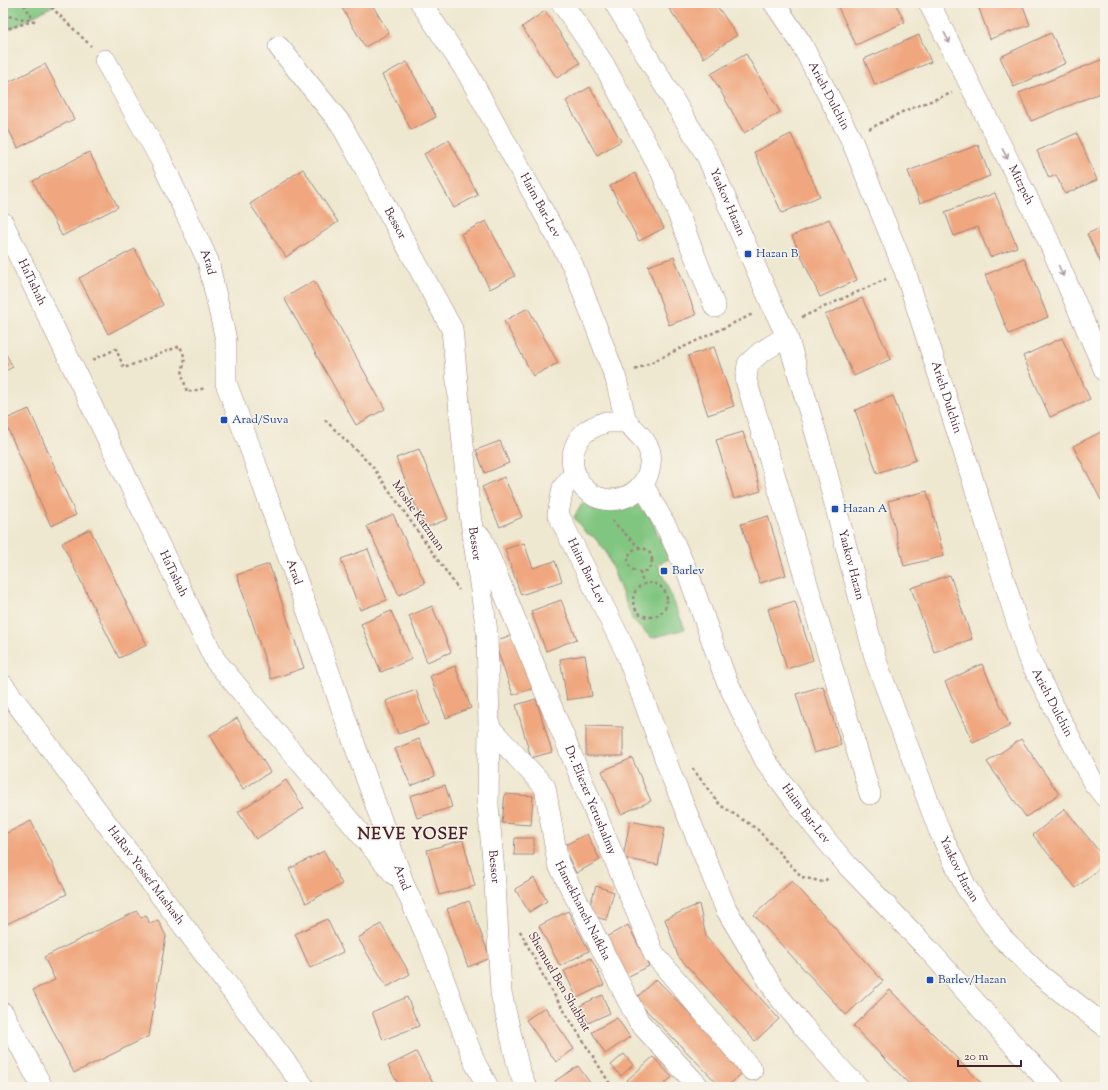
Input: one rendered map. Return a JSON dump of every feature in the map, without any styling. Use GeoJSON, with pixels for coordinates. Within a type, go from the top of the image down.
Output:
{"type":"FeatureCollection","features":[{"type":"Feature","properties":{"kind":"street","name":"Haim Bar-Lev"},"geometry":{"type":"LineString","coordinates":[[421,3],[468,74],[573,266],[616,379],[626,422]]}},
{"type":"Feature","properties":{"kind":"street"},"geometry":{"type":"LineString","coordinates":[[562,3],[603,63],[662,173],[715,307]]}},
{"type":"Feature","properties":{"kind":"street","name":"Yaakov Hazan"},"geometry":{"type":"LineString","coordinates":[[615,3],[707,156],[784,331],[820,447],[876,661],[939,830],[966,887],[1001,937],[1042,976],[1105,1026]]}},
{"type":"Feature","properties":{"kind":"street","name":"Arieh Dulchin"},"geometry":{"type":"LineString","coordinates":[[774,3],[801,43],[851,139],[905,271],[964,449],[1028,657],[1093,782],[1105,797]]}},
{"type":"Feature","properties":{"kind":"street","name":"Mitzpeh"},"geometry":{"type":"LineString","coordinates":[[929,3],[1046,235],[1105,371]]}},
{"type":"Feature","properties":{"kind":"street","name":"Bessor"},"geometry":{"type":"LineString","coordinates":[[279,47],[341,124],[452,329],[469,507],[487,632],[489,727],[488,805],[495,883],[501,993],[519,1070],[526,1087]]}},
{"type":"Feature","properties":{"kind":"street","name":"Arad"},"geometry":{"type":"LineString","coordinates":[[105,60],[161,160],[208,261],[226,340],[226,383],[251,449],[404,886],[431,946],[475,1063],[488,1087]]}},
{"type":"Feature","properties":{"kind":"street","name":"HaTishah"},"geometry":{"type":"LineString","coordinates":[[3,223],[215,660],[404,886]]}},
{"type":"Feature","properties":{"kind":"street"},"geometry":{"type":"LineString","coordinates":[[784,331],[748,364],[746,380],[870,794]]}},
{"type":"Feature","properties":{"kind":"street"},"geometry":{"type":"LineString","coordinates":[[606,422],[626,422],[642,437],[649,449],[649,473],[643,485],[628,496],[615,500],[608,500],[594,496],[584,488],[574,474],[572,461],[575,446],[583,434],[593,427],[606,422]]}},
{"type":"Feature","properties":{"kind":"street","name":"Haim Bar-Lev"},"geometry":{"type":"LineString","coordinates":[[574,474],[563,488],[558,514],[626,652],[678,792],[726,909],[776,993],[833,1061],[858,1087]]}},
{"type":"Feature","properties":{"kind":"street","name":"Haim Bar-Lev"},"geometry":{"type":"LineString","coordinates":[[643,485],[668,530],[689,576],[725,677],[765,760],[815,827],[847,865],[927,948],[1018,1050],[1054,1087]]}},
{"type":"Feature","properties":{"kind":"street","name":"Dr. Eliezer Yerushalmy"},"geometry":{"type":"LineString","coordinates":[[469,507],[654,954],[752,1070]]}},
{"type":"Feature","properties":{"kind":"street","name":"HaRav Yossef Mashash"},"geometry":{"type":"LineString","coordinates":[[3,685],[286,1077],[304,1087]]}},
{"type":"Feature","properties":{"kind":"street","name":"Hamekhaneh Nafkha"},"geometry":{"type":"LineString","coordinates":[[489,727],[545,787],[558,863],[639,1022],[699,1087]]}},
{"type":"Feature","properties":{"kind":"street"},"geometry":{"type":"LineString","coordinates":[[3,1013],[42,1087]]}},
{"type":"Feature","properties":{"kind":"path"},"geometry":{"type":"LineString","coordinates":[[23,3],[34,21]]}},
{"type":"Feature","properties":{"kind":"path"},"geometry":{"type":"LineString","coordinates":[[47,3],[105,60]]}},
{"type":"Feature","properties":{"kind":"path"},"geometry":{"type":"LineString","coordinates":[[3,15],[34,21]]}},
{"type":"Feature","properties":{"kind":"path"},"geometry":{"type":"LineString","coordinates":[[3,30],[34,21]]}},
{"type":"Feature","properties":{"kind":"path"},"geometry":{"type":"LineString","coordinates":[[851,139],[904,111],[971,86]]}},
{"type":"Feature","properties":{"kind":"path"},"geometry":{"type":"LineString","coordinates":[[784,331],[905,271]]}},
{"type":"Feature","properties":{"kind":"path"},"geometry":{"type":"LineString","coordinates":[[616,379],[772,305]]}},
{"type":"Feature","properties":{"kind":"path"},"geometry":{"type":"LineString","coordinates":[[90,361],[116,349],[124,368],[180,346],[185,358],[182,374],[187,392],[226,383]]}},
{"type":"Feature","properties":{"kind":"path","name":"Moshe Katzman"},"geometry":{"type":"LineString","coordinates":[[325,420],[372,466],[461,593]]}},
{"type":"Feature","properties":{"kind":"path"},"geometry":{"type":"LineString","coordinates":[[594,496],[600,512],[613,522],[640,549],[650,553],[652,560],[650,567],[644,572],[636,571],[630,566],[629,558],[633,552],[640,549]]}},
{"type":"Feature","properties":{"kind":"path"},"geometry":{"type":"LineString","coordinates":[[640,572],[644,583]]}},
{"type":"Feature","properties":{"kind":"path"},"geometry":{"type":"LineString","coordinates":[[644,583],[656,585],[665,592],[666,603],[661,612],[656,615],[645,616],[636,610],[634,605],[634,594],[636,590],[644,583]]}},
{"type":"Feature","properties":{"kind":"path"},"geometry":{"type":"LineString","coordinates":[[693,769],[720,805],[757,829],[802,877],[823,882]]}},
{"type":"Feature","properties":{"kind":"path","name":"Shemuel Ben Shabbat"},"geometry":{"type":"LineString","coordinates":[[520,930],[548,985],[612,1087]]}},
{"type":"Feature","properties":{"kind":"green space"},"geometry":{"type":"Polygon","coordinates":[[[3,3],[58,3],[3,33],[3,3]]]}},
{"type":"Feature","properties":{"kind":"green space"},"geometry":{"type":"Polygon","coordinates":[[[628,496],[650,517],[669,559],[658,564],[685,629],[652,638],[633,621],[606,552],[594,537],[585,532],[574,517],[582,504],[594,497],[628,496]]]}},
{"type":"Feature","properties":{"kind":"building"},"geometry":{"type":"Polygon","coordinates":[[[339,3],[371,3],[389,33],[365,47],[339,3]]]}},
{"type":"Feature","properties":{"kind":"building"},"geometry":{"type":"Polygon","coordinates":[[[665,3],[715,3],[737,35],[704,58],[665,3]]]}},
{"type":"Feature","properties":{"kind":"building"},"geometry":{"type":"Polygon","coordinates":[[[836,3],[895,3],[905,22],[856,45],[836,3]]]}},
{"type":"Feature","properties":{"kind":"building"},"geometry":{"type":"Polygon","coordinates":[[[977,3],[1022,3],[1030,25],[990,39],[977,3]]]}},
{"type":"Feature","properties":{"kind":"building"},"geometry":{"type":"Polygon","coordinates":[[[545,11],[580,63],[557,78],[522,27],[545,11]]]}},
{"type":"Feature","properties":{"kind":"building"},"geometry":{"type":"Polygon","coordinates":[[[1051,33],[1066,63],[1014,87],[1000,57],[1051,33]]]}},
{"type":"Feature","properties":{"kind":"building"},"geometry":{"type":"Polygon","coordinates":[[[919,35],[931,62],[875,85],[864,59],[919,35]]]}},
{"type":"Feature","properties":{"kind":"building"},"geometry":{"type":"Polygon","coordinates":[[[746,54],[780,112],[744,133],[711,74],[746,54]]]}},
{"type":"Feature","properties":{"kind":"building"},"geometry":{"type":"Polygon","coordinates":[[[1103,59],[1105,64],[1105,91],[1031,121],[1019,93],[1103,59]]]}},
{"type":"Feature","properties":{"kind":"building"},"geometry":{"type":"Polygon","coordinates":[[[407,62],[436,117],[411,130],[382,75],[407,62]]]}},
{"type":"Feature","properties":{"kind":"building"},"geometry":{"type":"Polygon","coordinates":[[[45,64],[74,119],[18,148],[3,119],[3,85],[45,64]]]}},
{"type":"Feature","properties":{"kind":"building"},"geometry":{"type":"Polygon","coordinates":[[[590,87],[621,141],[597,155],[566,101],[590,87]]]}},
{"type":"Feature","properties":{"kind":"building"},"geometry":{"type":"Polygon","coordinates":[[[1077,133],[1097,180],[1065,194],[1056,175],[1049,178],[1037,151],[1077,133]]]}},
{"type":"Feature","properties":{"kind":"building"},"geometry":{"type":"Polygon","coordinates":[[[791,134],[820,196],[782,213],[754,152],[791,134]]]}},
{"type":"Feature","properties":{"kind":"building"},"geometry":{"type":"Polygon","coordinates":[[[449,140],[478,195],[454,208],[424,154],[449,140]]]}},
{"type":"Feature","properties":{"kind":"building"},"geometry":{"type":"Polygon","coordinates":[[[978,145],[990,176],[920,203],[908,171],[978,145]]]}},
{"type":"Feature","properties":{"kind":"building"},"geometry":{"type":"Polygon","coordinates":[[[89,152],[118,207],[62,236],[33,181],[89,152]]]}},
{"type":"Feature","properties":{"kind":"building"},"geometry":{"type":"Polygon","coordinates":[[[303,169],[338,222],[286,257],[250,204],[303,169]]]}},
{"type":"Feature","properties":{"kind":"building"},"geometry":{"type":"Polygon","coordinates":[[[635,173],[664,228],[639,241],[610,186],[635,173]]]}},
{"type":"Feature","properties":{"kind":"building"},"geometry":{"type":"Polygon","coordinates":[[[995,193],[1017,247],[990,257],[978,227],[954,236],[945,212],[995,193]]]}},
{"type":"Feature","properties":{"kind":"building"},"geometry":{"type":"Polygon","coordinates":[[[829,219],[857,280],[820,297],[792,236],[829,219]]]}},
{"type":"Feature","properties":{"kind":"building"},"geometry":{"type":"Polygon","coordinates":[[[486,221],[515,276],[490,289],[461,234],[486,221]]]}},
{"type":"Feature","properties":{"kind":"building"},"geometry":{"type":"Polygon","coordinates":[[[1105,226],[1105,272],[1087,234],[1105,226]]]}},
{"type":"Feature","properties":{"kind":"building"},"geometry":{"type":"Polygon","coordinates":[[[135,249],[163,305],[108,334],[79,278],[135,249]]]}},
{"type":"Feature","properties":{"kind":"building"},"geometry":{"type":"Polygon","coordinates":[[[674,257],[696,315],[669,325],[648,266],[674,257]]]}},
{"type":"Feature","properties":{"kind":"building"},"geometry":{"type":"Polygon","coordinates":[[[1024,258],[1048,317],[1009,334],[985,275],[1024,258]]]}},
{"type":"Feature","properties":{"kind":"building"},"geometry":{"type":"Polygon","coordinates":[[[314,281],[385,409],[356,425],[284,298],[314,281]]]}},
{"type":"Feature","properties":{"kind":"building"},"geometry":{"type":"Polygon","coordinates":[[[862,298],[891,359],[854,376],[825,315],[862,298]]]}},
{"type":"Feature","properties":{"kind":"building"},"geometry":{"type":"Polygon","coordinates":[[[528,308],[558,363],[533,376],[504,321],[528,308]]]}},
{"type":"Feature","properties":{"kind":"building"},"geometry":{"type":"Polygon","coordinates":[[[1062,338],[1090,399],[1050,417],[1023,356],[1062,338]]]}},
{"type":"Feature","properties":{"kind":"building"},"geometry":{"type":"Polygon","coordinates":[[[714,347],[734,406],[708,415],[688,356],[714,347]]]}},
{"type":"Feature","properties":{"kind":"building"},"geometry":{"type":"Polygon","coordinates":[[[3,349],[13,367],[3,372],[3,349]]]}},
{"type":"Feature","properties":{"kind":"building"},"geometry":{"type":"Polygon","coordinates":[[[893,396],[916,460],[877,473],[855,410],[893,396]]]}},
{"type":"Feature","properties":{"kind":"building"},"geometry":{"type":"Polygon","coordinates":[[[29,409],[76,515],[51,526],[4,420],[29,409]]]}},
{"type":"Feature","properties":{"kind":"building"},"geometry":{"type":"Polygon","coordinates":[[[1105,430],[1105,498],[1101,500],[1073,446],[1105,430]]]}},
{"type":"Feature","properties":{"kind":"building"},"geometry":{"type":"Polygon","coordinates":[[[743,432],[761,491],[734,499],[716,440],[743,432]]]}},
{"type":"Feature","properties":{"kind":"building"},"geometry":{"type":"Polygon","coordinates":[[[500,441],[509,463],[485,473],[476,450],[500,441]]]}},
{"type":"Feature","properties":{"kind":"building"},"geometry":{"type":"Polygon","coordinates":[[[419,449],[448,519],[425,528],[396,458],[419,449]]]}},
{"type":"Feature","properties":{"kind":"building"},"geometry":{"type":"Polygon","coordinates":[[[504,477],[522,517],[500,527],[482,487],[504,477]]]}},
{"type":"Feature","properties":{"kind":"building"},"geometry":{"type":"Polygon","coordinates":[[[927,491],[944,556],[904,566],[888,501],[927,491]]]}},
{"type":"Feature","properties":{"kind":"building"},"geometry":{"type":"Polygon","coordinates":[[[393,514],[425,583],[399,595],[367,526],[393,514]]]}},
{"type":"Feature","properties":{"kind":"building"},"geometry":{"type":"Polygon","coordinates":[[[768,516],[786,575],[760,583],[741,524],[768,516]]]}},
{"type":"Feature","properties":{"kind":"building"},"geometry":{"type":"Polygon","coordinates":[[[90,529],[147,645],[119,658],[62,543],[90,529]]]}},
{"type":"Feature","properties":{"kind":"building"},"geometry":{"type":"Polygon","coordinates":[[[524,543],[533,568],[555,561],[562,581],[521,595],[505,549],[524,543]]]}},
{"type":"Feature","properties":{"kind":"building"},"geometry":{"type":"Polygon","coordinates":[[[368,549],[387,600],[360,610],[341,559],[368,549]]]}},
{"type":"Feature","properties":{"kind":"building"},"geometry":{"type":"Polygon","coordinates":[[[269,564],[304,668],[271,679],[237,575],[269,564]]]}},
{"type":"Feature","properties":{"kind":"building"},"geometry":{"type":"Polygon","coordinates":[[[950,575],[972,639],[934,652],[911,588],[950,575]]]}},
{"type":"Feature","properties":{"kind":"building"},"geometry":{"type":"Polygon","coordinates":[[[561,600],[577,639],[546,651],[531,611],[561,600]]]}},
{"type":"Feature","properties":{"kind":"building"},"geometry":{"type":"Polygon","coordinates":[[[795,601],[813,660],[787,669],[768,609],[795,601]]]}},
{"type":"Feature","properties":{"kind":"building"},"geometry":{"type":"Polygon","coordinates":[[[432,606],[451,652],[427,662],[409,616],[432,606]]]}},
{"type":"Feature","properties":{"kind":"building"},"geometry":{"type":"Polygon","coordinates":[[[391,611],[412,659],[381,672],[361,624],[391,611]]]}},
{"type":"Feature","properties":{"kind":"building"},"geometry":{"type":"Polygon","coordinates":[[[515,634],[534,688],[513,695],[494,641],[515,634]]]}},
{"type":"Feature","properties":{"kind":"building"},"geometry":{"type":"Polygon","coordinates":[[[585,655],[592,696],[567,700],[560,659],[585,655]]]}},
{"type":"Feature","properties":{"kind":"building"},"geometry":{"type":"Polygon","coordinates":[[[982,664],[1010,726],[973,743],[945,682],[982,664]]]}},
{"type":"Feature","properties":{"kind":"building"},"geometry":{"type":"Polygon","coordinates":[[[455,666],[471,708],[446,718],[430,676],[455,666]]]}},
{"type":"Feature","properties":{"kind":"building"},"geometry":{"type":"Polygon","coordinates":[[[823,686],[841,745],[814,753],[796,694],[823,686]]]}},
{"type":"Feature","properties":{"kind":"building"},"geometry":{"type":"Polygon","coordinates":[[[416,690],[428,724],[398,734],[386,701],[416,690]]]}},
{"type":"Feature","properties":{"kind":"building"},"geometry":{"type":"Polygon","coordinates":[[[536,699],[552,752],[531,758],[516,705],[536,699]]]}},
{"type":"Feature","properties":{"kind":"building"},"geometry":{"type":"Polygon","coordinates":[[[237,718],[270,772],[243,789],[210,735],[237,718]]]}},
{"type":"Feature","properties":{"kind":"building"},"geometry":{"type":"Polygon","coordinates":[[[586,726],[623,727],[623,756],[586,756],[586,726]]]}},
{"type":"Feature","properties":{"kind":"building"},"geometry":{"type":"Polygon","coordinates":[[[419,739],[435,776],[411,786],[395,749],[419,739]]]}},
{"type":"Feature","properties":{"kind":"building"},"geometry":{"type":"Polygon","coordinates":[[[1021,739],[1059,794],[1026,817],[987,762],[1021,739]]]}},
{"type":"Feature","properties":{"kind":"building"},"geometry":{"type":"Polygon","coordinates":[[[632,758],[651,801],[621,814],[602,771],[632,758]]]}},
{"type":"Feature","properties":{"kind":"building"},"geometry":{"type":"Polygon","coordinates":[[[286,780],[304,808],[256,839],[238,812],[286,780]]]}},
{"type":"Feature","properties":{"kind":"building"},"geometry":{"type":"Polygon","coordinates":[[[445,785],[452,807],[417,818],[410,796],[445,785]]]}},
{"type":"Feature","properties":{"kind":"building"},"geometry":{"type":"Polygon","coordinates":[[[505,794],[533,796],[531,825],[502,823],[505,794]]]}},
{"type":"Feature","properties":{"kind":"building"},"geometry":{"type":"Polygon","coordinates":[[[1065,809],[1105,859],[1105,864],[1076,888],[1033,835],[1065,809]]]}},
{"type":"Feature","properties":{"kind":"building"},"geometry":{"type":"Polygon","coordinates":[[[31,821],[67,894],[5,925],[3,921],[3,835],[31,821]]]}},
{"type":"Feature","properties":{"kind":"building"},"geometry":{"type":"Polygon","coordinates":[[[630,821],[665,828],[658,865],[623,858],[630,821]]]}},
{"type":"Feature","properties":{"kind":"building"},"geometry":{"type":"Polygon","coordinates":[[[587,834],[600,860],[576,873],[563,846],[587,834]]]}},
{"type":"Feature","properties":{"kind":"building"},"geometry":{"type":"Polygon","coordinates":[[[515,838],[534,838],[534,855],[514,855],[515,838]]]}},
{"type":"Feature","properties":{"kind":"building"},"geometry":{"type":"Polygon","coordinates":[[[463,840],[475,886],[439,895],[427,850],[463,840]]]}},
{"type":"Feature","properties":{"kind":"building"},"geometry":{"type":"Polygon","coordinates":[[[324,851],[342,884],[306,903],[289,869],[324,851]]]}},
{"type":"Feature","properties":{"kind":"building"},"geometry":{"type":"Polygon","coordinates":[[[534,878],[547,901],[529,912],[515,889],[534,878]]]}},
{"type":"Feature","properties":{"kind":"building"},"geometry":{"type":"Polygon","coordinates":[[[792,881],[883,981],[846,1015],[754,915],[792,881]]]}},
{"type":"Feature","properties":{"kind":"building"},"geometry":{"type":"Polygon","coordinates":[[[596,886],[614,892],[606,920],[587,914],[596,886]]]}},
{"type":"Feature","properties":{"kind":"building"},"geometry":{"type":"Polygon","coordinates":[[[469,901],[490,958],[468,967],[447,909],[469,901]]]}},
{"type":"Feature","properties":{"kind":"building"},"geometry":{"type":"Polygon","coordinates":[[[699,904],[706,937],[779,1019],[755,1041],[678,956],[665,919],[699,904]]]}},
{"type":"Feature","properties":{"kind":"building"},"geometry":{"type":"Polygon","coordinates":[[[137,911],[141,918],[146,915],[150,924],[158,920],[166,936],[149,1036],[74,1073],[33,990],[55,980],[44,957],[137,911]]]}},
{"type":"Feature","properties":{"kind":"building"},"geometry":{"type":"Polygon","coordinates":[[[568,911],[589,951],[560,966],[539,926],[568,911]]]}},
{"type":"Feature","properties":{"kind":"building"},"geometry":{"type":"Polygon","coordinates":[[[327,919],[343,952],[310,968],[295,934],[327,919]]]}},
{"type":"Feature","properties":{"kind":"building"},"geometry":{"type":"Polygon","coordinates":[[[381,924],[410,974],[387,987],[358,938],[381,924]]]}},
{"type":"Feature","properties":{"kind":"building"},"geometry":{"type":"Polygon","coordinates":[[[628,925],[649,966],[627,977],[606,937],[628,925]]]}},
{"type":"Feature","properties":{"kind":"building"},"geometry":{"type":"Polygon","coordinates":[[[591,958],[604,985],[577,998],[564,971],[591,958]]]}},
{"type":"Feature","properties":{"kind":"building"},"geometry":{"type":"Polygon","coordinates":[[[656,979],[745,1070],[727,1087],[721,1087],[635,999],[656,979]]]}},
{"type":"Feature","properties":{"kind":"building"},"geometry":{"type":"Polygon","coordinates":[[[890,990],[985,1087],[912,1087],[853,1026],[890,990]]]}},
{"type":"Feature","properties":{"kind":"building"},"geometry":{"type":"Polygon","coordinates":[[[602,995],[610,1013],[588,1023],[581,1005],[602,995]]]}},
{"type":"Feature","properties":{"kind":"building"},"geometry":{"type":"Polygon","coordinates":[[[407,997],[419,1026],[383,1040],[372,1012],[407,997]]]}},
{"type":"Feature","properties":{"kind":"building"},"geometry":{"type":"Polygon","coordinates":[[[545,1007],[574,1049],[556,1062],[526,1020],[545,1007]]]}},
{"type":"Feature","properties":{"kind":"building"},"geometry":{"type":"Polygon","coordinates":[[[617,1018],[630,1037],[605,1054],[592,1032],[617,1018]]]}},
{"type":"Feature","properties":{"kind":"building"},"geometry":{"type":"Polygon","coordinates":[[[416,1052],[435,1087],[400,1087],[388,1066],[416,1052]]]}},
{"type":"Feature","properties":{"kind":"building"},"geometry":{"type":"Polygon","coordinates":[[[624,1054],[633,1065],[621,1076],[611,1065],[624,1054]]]}},
{"type":"Feature","properties":{"kind":"building"},"geometry":{"type":"Polygon","coordinates":[[[653,1057],[672,1077],[661,1087],[631,1087],[626,1081],[653,1057]]]}},
{"type":"Feature","properties":{"kind":"building"},"geometry":{"type":"Polygon","coordinates":[[[578,1066],[593,1087],[559,1087],[555,1081],[578,1066]]]}},
{"type":"Feature","properties":{"kind":"place","name":"Hazan B"},"geometry":{"type":"Point","coordinates":[748,254]}},
{"type":"Feature","properties":{"kind":"place","name":"Arad/Suva"},"geometry":{"type":"Point","coordinates":[224,420]}},
{"type":"Feature","properties":{"kind":"place","name":"Hazan A"},"geometry":{"type":"Point","coordinates":[835,509]}},
{"type":"Feature","properties":{"kind":"place","name":"Barlev"},"geometry":{"type":"Point","coordinates":[664,571]}},
{"type":"Feature","properties":{"kind":"place","name":"Barlev/Hazan"},"geometry":{"type":"Point","coordinates":[930,980]}},
{"type":"Feature","properties":{"kind":"district","name":"NEVE YOSEF"},"geometry":{"type":"Point","coordinates":[413,835]}}]}
